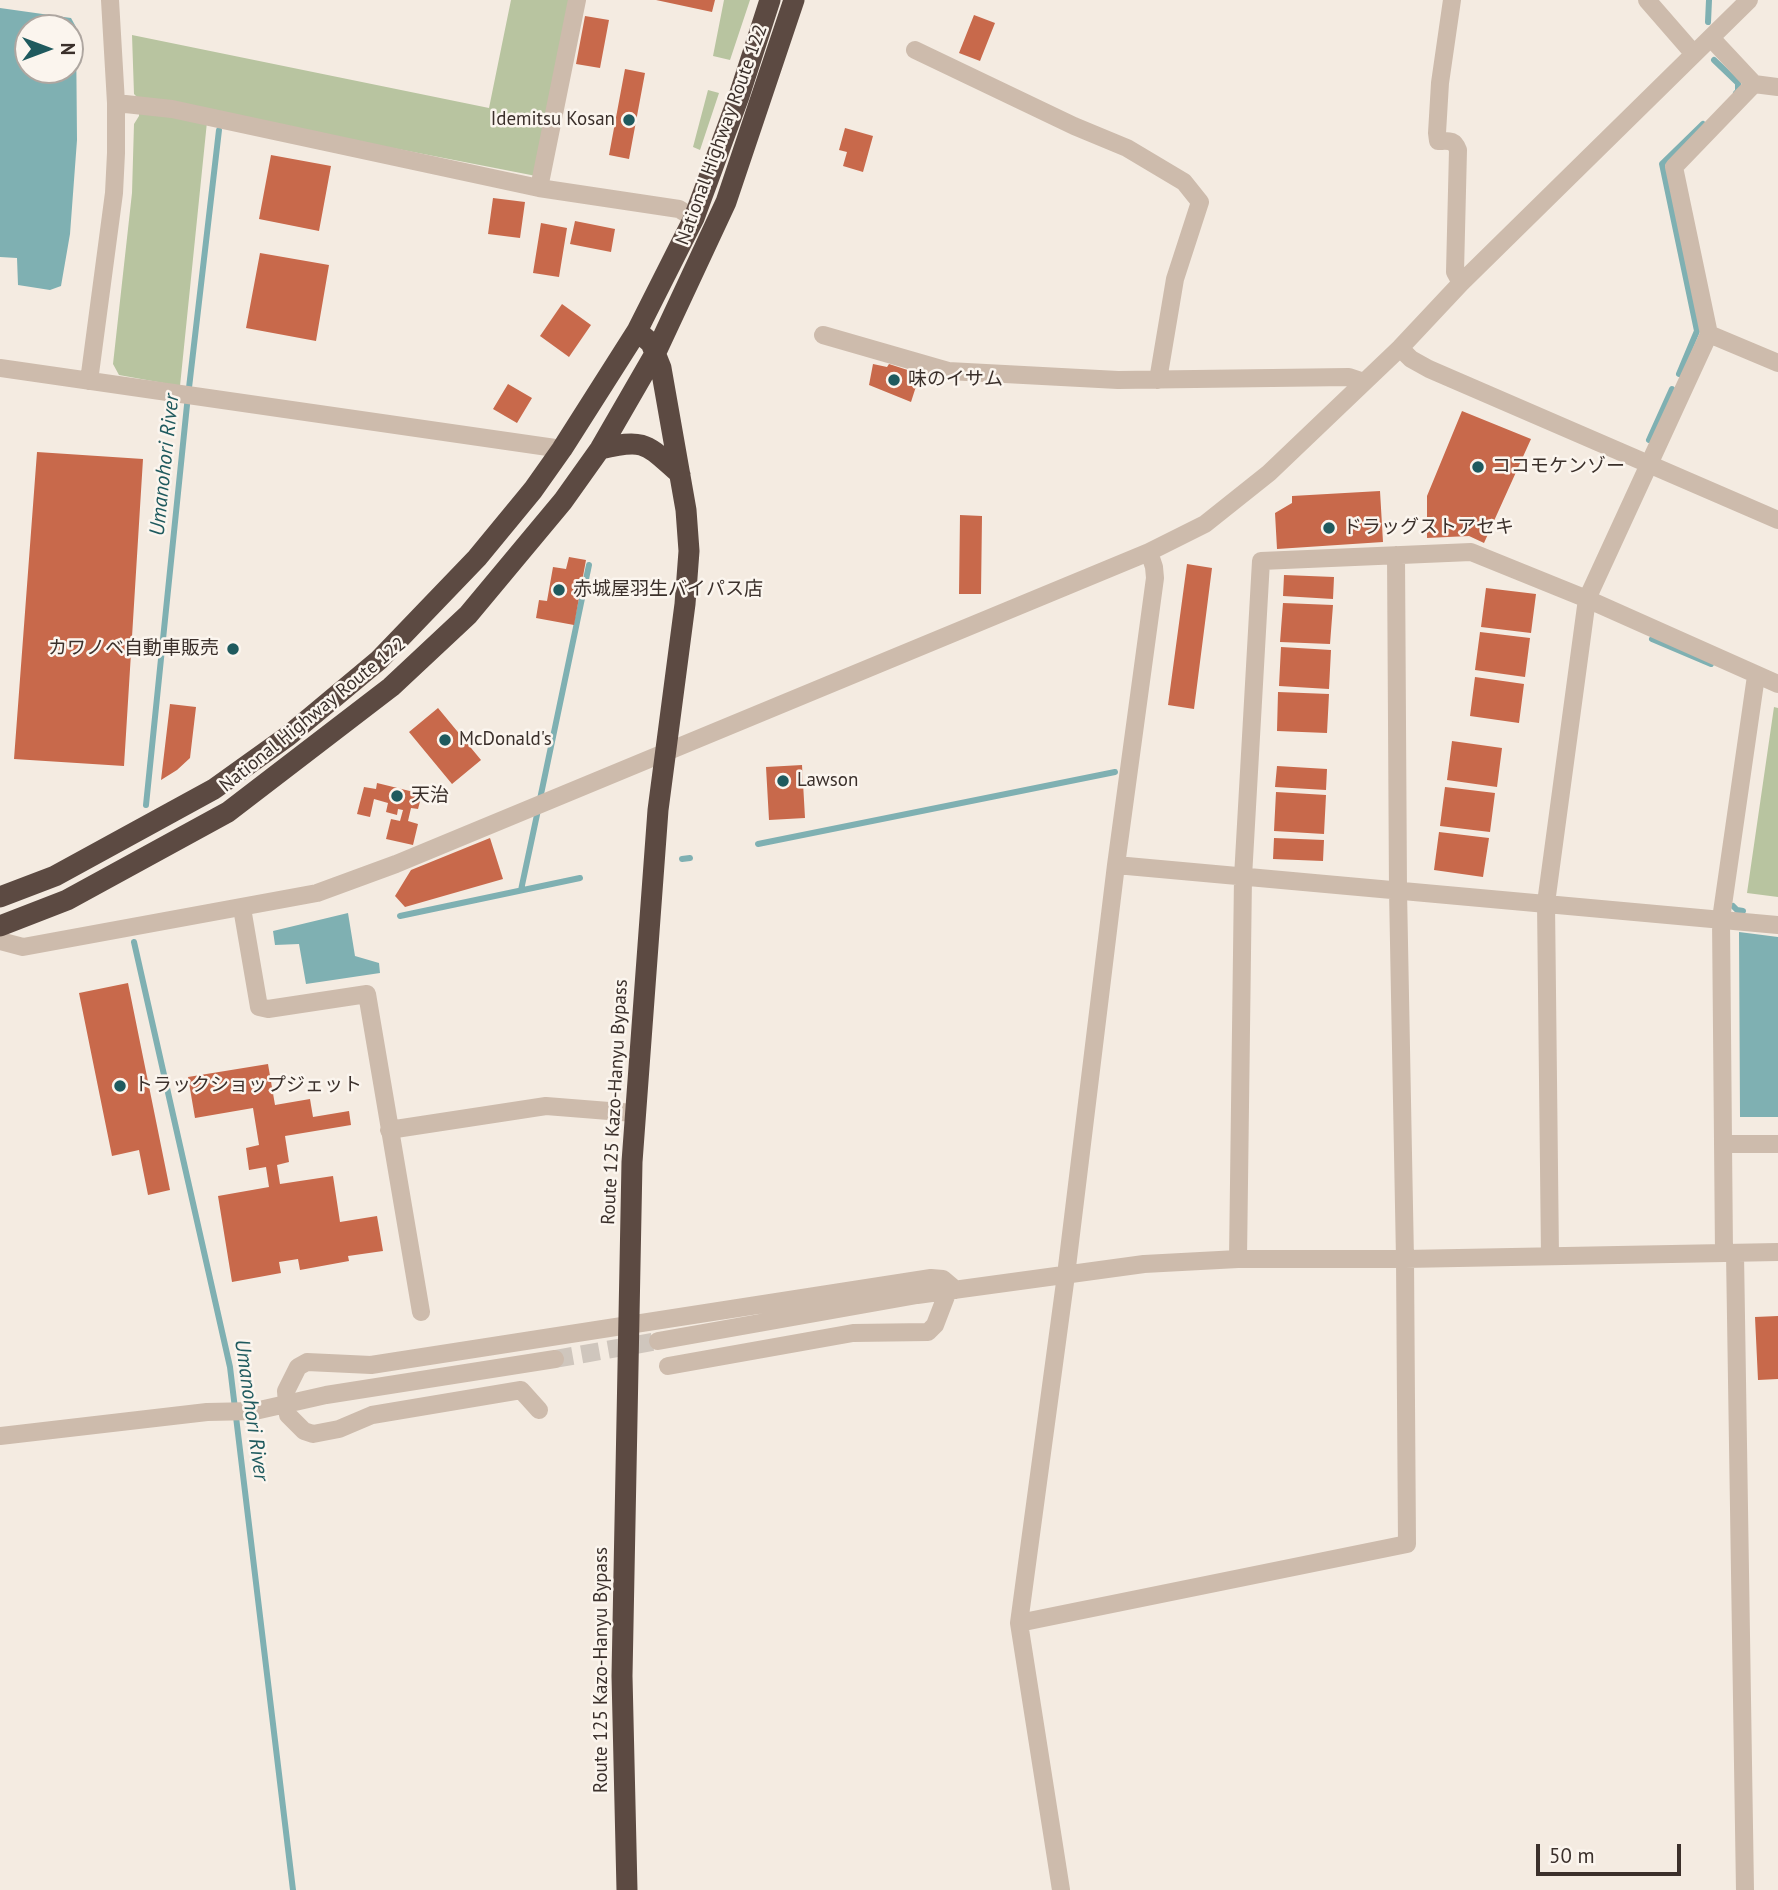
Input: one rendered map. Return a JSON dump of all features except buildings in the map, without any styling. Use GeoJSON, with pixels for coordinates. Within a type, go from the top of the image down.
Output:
{"type":"FeatureCollection","features":[{"type":"Feature","properties":{"kind":"highway","name":"National Highway Route 122"},"geometry":{"type":"LineString","coordinates":[[0,897],[55,876],[214,789],[288,736],[379,660],[444,594],[503,527],[562,449],[637,331],[694,218],[771,0]]}},
{"type":"Feature","properties":{"kind":"highway","name":"National Highway Route 122"},"geometry":{"type":"LineString","coordinates":[[0,926],[67,900],[228,812],[391,687],[468,615],[563,501],[600,449],[656,352],[726,202],[794,0]]}},
{"type":"Feature","properties":{"kind":"highway","name":"Route 125 Kazo-Hanyu Bypass"},"geometry":{"type":"LineString","coordinates":[[627,1890],[622,1676],[634,1113],[650,904],[689,551],[680,474],[661,368],[651,343],[637,331]]}},
{"type":"Feature","properties":{"kind":"highway"},"geometry":{"type":"LineString","coordinates":[[600,449],[629,442],[642,444],[655,451],[680,474]]}},
{"type":"Feature","properties":{"kind":"street"},"geometry":{"type":"LineString","coordinates":[[89,381],[114,193],[116,103],[110,0]]}},
{"type":"Feature","properties":{"kind":"street"},"geometry":{"type":"LineString","coordinates":[[540,188],[577,0]]}},
{"type":"Feature","properties":{"kind":"street"},"geometry":{"type":"LineString","coordinates":[[1452,0],[1440,83],[1437,133],[1438,141],[1451,141],[1456,144],[1458,150],[1455,272],[1461,283]]}},
{"type":"Feature","properties":{"kind":"street"},"geometry":{"type":"LineString","coordinates":[[1647,0],[1695,54]]}},
{"type":"Feature","properties":{"kind":"street"},"geometry":{"type":"LineString","coordinates":[[0,941],[23,947],[317,893],[396,864],[1149,552],[1205,524],[1269,473],[1364,382],[1749,0]]}},
{"type":"Feature","properties":{"kind":"street"},"geometry":{"type":"LineString","coordinates":[[1711,38],[1755,84],[1778,87]]}},
{"type":"Feature","properties":{"kind":"street"},"geometry":{"type":"LineString","coordinates":[[915,50],[1074,126],[1127,148],[1184,182],[1200,202],[1175,279],[1158,380]]}},
{"type":"Feature","properties":{"kind":"street"},"geometry":{"type":"LineString","coordinates":[[1550,1256],[1546,903],[1587,599],[1709,334],[1674,167],[1755,84]]}},
{"type":"Feature","properties":{"kind":"street"},"geometry":{"type":"LineString","coordinates":[[116,103],[172,110],[540,188],[679,209],[694,218]]}},
{"type":"Feature","properties":{"kind":"street"},"geometry":{"type":"LineString","coordinates":[[1709,334],[1778,363]]}},
{"type":"Feature","properties":{"kind":"street"},"geometry":{"type":"LineString","coordinates":[[823,335],[948,371],[1158,380],[1349,377],[1364,382]]}},
{"type":"Feature","properties":{"kind":"street"},"geometry":{"type":"LineString","coordinates":[[1399,348],[1411,359],[1429,369],[1778,520]]}},
{"type":"Feature","properties":{"kind":"street"},"geometry":{"type":"LineString","coordinates":[[0,368],[562,449]]}},
{"type":"Feature","properties":{"kind":"street"},"geometry":{"type":"LineString","coordinates":[[1061,1890],[1019,1623],[1155,578],[1149,552]]}},
{"type":"Feature","properties":{"kind":"street"},"geometry":{"type":"LineString","coordinates":[[1238,1259],[1243,877],[1261,561],[1471,552],[1587,599],[1778,684]]}},
{"type":"Feature","properties":{"kind":"street"},"geometry":{"type":"LineString","coordinates":[[1019,1623],[1407,1544],[1396,555]]}},
{"type":"Feature","properties":{"kind":"street"},"geometry":{"type":"LineString","coordinates":[[1745,1890],[1730,1252],[1723,1144],[1721,919],[1756,676]]}},
{"type":"Feature","properties":{"kind":"street"},"geometry":{"type":"LineString","coordinates":[[1116,865],[1778,925]]}},
{"type":"Feature","properties":{"kind":"street"},"geometry":{"type":"LineString","coordinates":[[242,908],[259,1007],[278,1008],[367,994],[421,1312]]}},
{"type":"Feature","properties":{"kind":"street"},"geometry":{"type":"LineString","coordinates":[[389,1130],[546,1107],[634,1113]]}},
{"type":"Feature","properties":{"kind":"street"},"geometry":{"type":"LineString","coordinates":[[1723,1144],[1778,1144]]}},
{"type":"Feature","properties":{"kind":"street"},"geometry":{"type":"LineString","coordinates":[[658,1341],[952,1290],[1144,1264],[1238,1259],[1405,1259],[1778,1252]]}},
{"type":"Feature","properties":{"kind":"street"},"geometry":{"type":"LineString","coordinates":[[539,1410],[521,1390],[372,1415],[339,1429],[313,1434],[296,1425],[288,1415],[286,1391],[298,1367],[307,1362],[371,1365],[931,1278],[943,1279],[952,1290]]}},
{"type":"Feature","properties":{"kind":"street"},"geometry":{"type":"LineString","coordinates":[[668,1366],[853,1333],[928,1332],[935,1325],[952,1290]]}},
{"type":"Feature","properties":{"kind":"street"},"geometry":{"type":"LineString","coordinates":[[0,1436],[207,1412],[255,1411],[555,1359]]}},
{"type":"Feature","properties":{"kind":"green space"},"geometry":{"type":"Polygon","coordinates":[[[511,0],[570,0],[536,176],[208,112],[180,386],[119,375],[113,364],[132,193],[134,124],[139,116],[139,99],[134,94],[132,35],[489,108],[511,0]]]}},
{"type":"Feature","properties":{"kind":"green space"},"geometry":{"type":"Polygon","coordinates":[[[724,0],[750,0],[730,60],[713,56],[724,0]]]}},
{"type":"Feature","properties":{"kind":"green space"},"geometry":{"type":"Polygon","coordinates":[[[708,90],[719,93],[700,150],[693,147],[708,90]]]}},
{"type":"Feature","properties":{"kind":"green space"},"geometry":{"type":"Polygon","coordinates":[[[1774,707],[1778,708],[1778,897],[1747,893],[1774,707]]]}},
{"type":"Feature","properties":{"kind":"water"},"geometry":{"type":"Polygon","coordinates":[[[0,8],[43,14],[14,14],[14,84],[77,84],[77,140],[70,234],[61,286],[50,290],[18,285],[17,258],[0,257],[0,8]]]}},
{"type":"Feature","properties":{"kind":"water"},"geometry":{"type":"Polygon","coordinates":[[[348,913],[355,956],[379,963],[380,973],[306,984],[299,944],[275,945],[273,931],[348,913]]]}},
{"type":"Feature","properties":{"kind":"water"},"geometry":{"type":"Polygon","coordinates":[[[1739,932],[1778,937],[1778,1117],[1740,1117],[1739,932]]]}},
{"type":"Feature","properties":{"kind":"waterway"},"geometry":{"type":"LineString","coordinates":[[1708,22],[1709,0]]}},
{"type":"Feature","properties":{"kind":"waterway"},"geometry":{"type":"LineString","coordinates":[[1714,60],[1738,83],[1736,93]]}},
{"type":"Feature","properties":{"kind":"waterway"},"geometry":{"type":"LineString","coordinates":[[1679,374],[1697,331],[1662,164],[1703,124]]}},
{"type":"Feature","properties":{"kind":"waterway","name":"Umanohori River"},"geometry":{"type":"LineString","coordinates":[[146,805],[187,405],[219,130]]}},
{"type":"Feature","properties":{"kind":"waterway"},"geometry":{"type":"LineString","coordinates":[[1649,440],[1672,389]]}},
{"type":"Feature","properties":{"kind":"waterway"},"geometry":{"type":"LineString","coordinates":[[540,799],[589,565]]}},
{"type":"Feature","properties":{"kind":"waterway"},"geometry":{"type":"LineString","coordinates":[[1652,639],[1711,664]]}},
{"type":"Feature","properties":{"kind":"waterway"},"geometry":{"type":"LineString","coordinates":[[758,844],[1115,772]]}},
{"type":"Feature","properties":{"kind":"waterway"},"geometry":{"type":"LineString","coordinates":[[521,890],[538,810]]}},
{"type":"Feature","properties":{"kind":"waterway"},"geometry":{"type":"LineString","coordinates":[[682,859],[690,858]]}},
{"type":"Feature","properties":{"kind":"waterway"},"geometry":{"type":"LineString","coordinates":[[400,916],[580,878]]}},
{"type":"Feature","properties":{"kind":"waterway"},"geometry":{"type":"LineString","coordinates":[[1733,906],[1743,911]]}},
{"type":"Feature","properties":{"kind":"waterway","name":"Umanohori River"},"geometry":{"type":"LineString","coordinates":[[134,942],[230,1367],[293,1890]]}},
{"type":"Feature","properties":{"kind":"tunnel"},"geometry":{"type":"LineString","coordinates":[[555,1359],[658,1341]]}},
{"type":"Feature","properties":{"kind":"place","name":"Idemitsu Kosan"},"geometry":{"type":"Point","coordinates":[629,120]}},
{"type":"Feature","properties":{"kind":"place","name":"味のイサム"},"geometry":{"type":"Point","coordinates":[894,380]}},
{"type":"Feature","properties":{"kind":"place","name":"ココモケンゾー"},"geometry":{"type":"Point","coordinates":[1478,467]}},
{"type":"Feature","properties":{"kind":"place","name":"ドラッグストアセキ"},"geometry":{"type":"Point","coordinates":[1329,528]}},
{"type":"Feature","properties":{"kind":"place","name":"赤城屋羽生バイパス店"},"geometry":{"type":"Point","coordinates":[559,590]}},
{"type":"Feature","properties":{"kind":"place","name":"カワノベ自動車販売"},"geometry":{"type":"Point","coordinates":[233,649]}},
{"type":"Feature","properties":{"kind":"place","name":"McDonald's"},"geometry":{"type":"Point","coordinates":[445,740]}},
{"type":"Feature","properties":{"kind":"place","name":"Lawson"},"geometry":{"type":"Point","coordinates":[783,781]}},
{"type":"Feature","properties":{"kind":"place","name":"天治"},"geometry":{"type":"Point","coordinates":[397,796]}},
{"type":"Feature","properties":{"kind":"place","name":"トラックショップジェット"},"geometry":{"type":"Point","coordinates":[120,1086]}}]}
